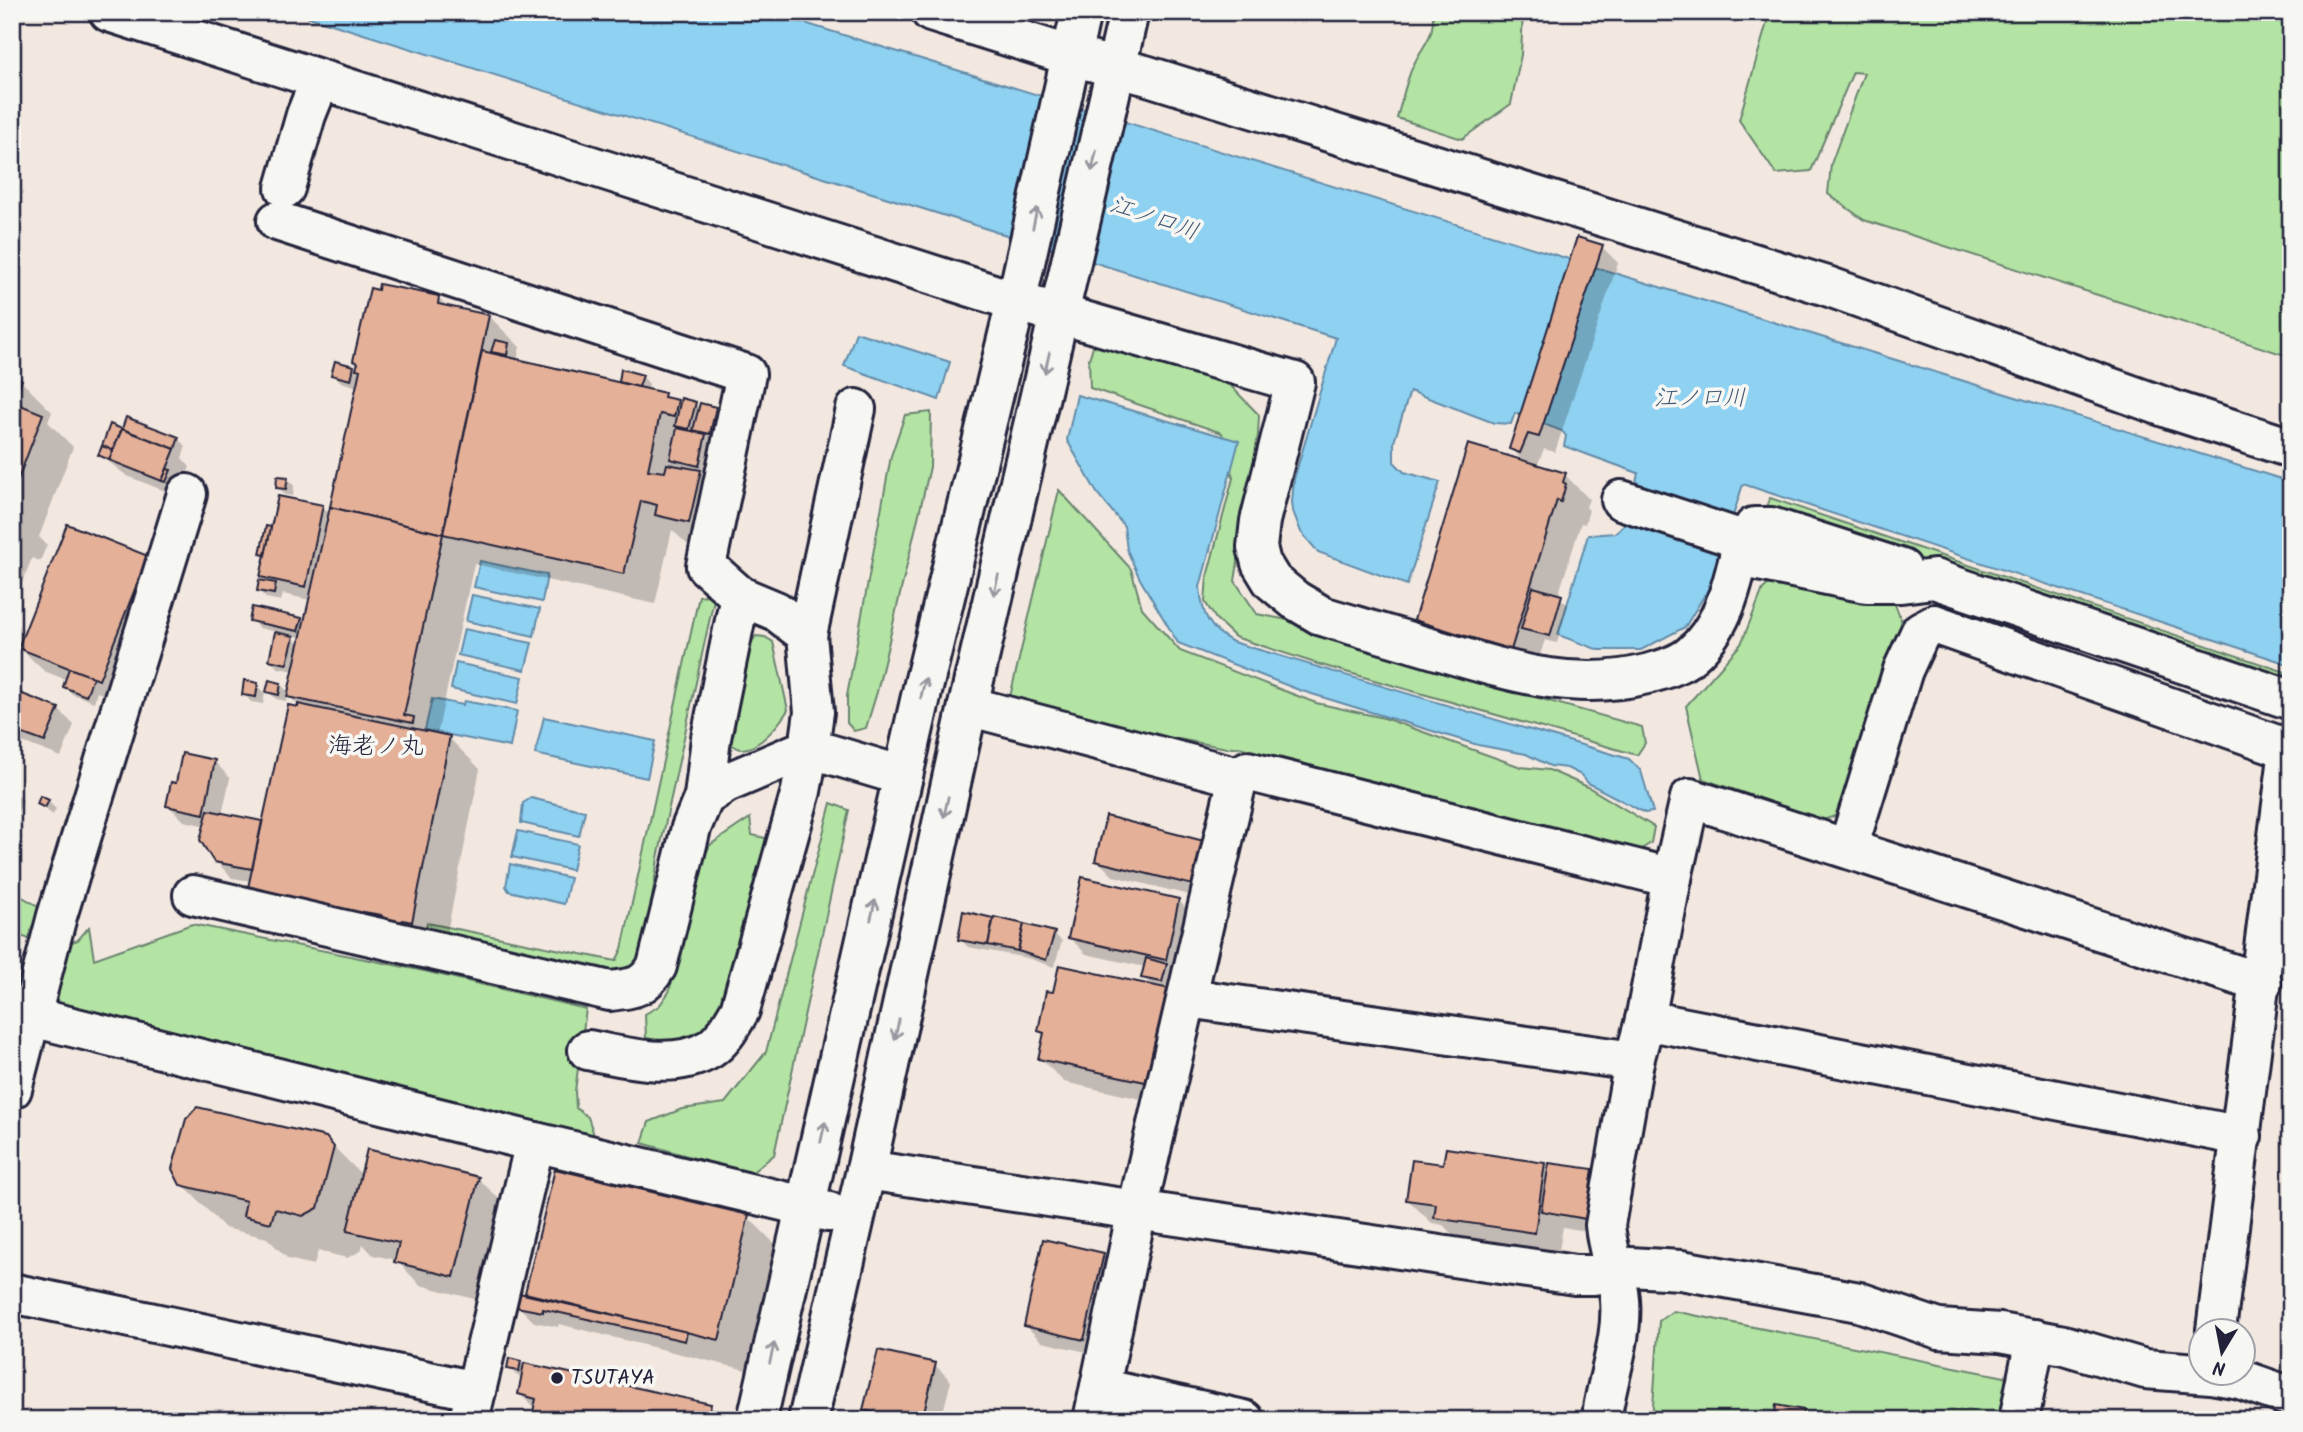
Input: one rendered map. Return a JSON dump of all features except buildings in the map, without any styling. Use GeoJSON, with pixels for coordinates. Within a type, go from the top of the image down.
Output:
{"type":"FeatureCollection","features":[{"type":"Feature","properties":{"kind":"street"},"geometry":{"type":"LineString","coordinates":[[109,12],[313,97],[1061,305],[1295,382],[1256,547],[1261,563],[1272,581],[1322,617],[1524,676],[1588,683],[1635,677],[1664,670],[1690,656],[1707,637],[1727,607],[1740,545]]}},
{"type":"Feature","properties":{"kind":"street"},"geometry":{"type":"LineString","coordinates":[[931,12],[1068,69],[1826,286],[2176,411],[2291,448]]}},
{"type":"Feature","properties":{"kind":"street"},"geometry":{"type":"LineString","coordinates":[[757,1420],[1082,12]]}},
{"type":"Feature","properties":{"kind":"street"},"geometry":{"type":"LineString","coordinates":[[808,1420],[968,706],[1129,12]]}},
{"type":"Feature","properties":{"kind":"street"},"geometry":{"type":"LineString","coordinates":[[313,97],[281,205],[746,374],[706,566],[740,596],[776,611],[807,635]]}},
{"type":"Feature","properties":{"kind":"street"},"geometry":{"type":"LineString","coordinates":[[588,1050],[647,1061],[682,1059],[710,1049],[723,1037],[740,1010],[801,791],[814,712],[807,635],[856,409]]}},
{"type":"Feature","properties":{"kind":"street"},"geometry":{"type":"LineString","coordinates":[[12,1089],[57,916],[187,494]]}},
{"type":"Feature","properties":{"kind":"street"},"geometry":{"type":"LineString","coordinates":[[1621,500],[1740,545],[1866,583],[1934,579],[2291,700]]}},
{"type":"Feature","properties":{"kind":"street"},"geometry":{"type":"LineString","coordinates":[[193,895],[610,991],[636,987],[649,979],[657,966],[691,828],[704,797],[710,738],[740,596]]}},
{"type":"Feature","properties":{"kind":"street"},"geometry":{"type":"LineString","coordinates":[[1848,848],[1903,670],[1921,631],[1934,624],[2290,749],[2218,1316]]}},
{"type":"Feature","properties":{"kind":"street"},"geometry":{"type":"LineString","coordinates":[[968,706],[1238,777]]}},
{"type":"Feature","properties":{"kind":"street"},"geometry":{"type":"LineString","coordinates":[[704,797],[726,783],[809,748],[904,776]]}},
{"type":"Feature","properties":{"kind":"street"},"geometry":{"type":"LineString","coordinates":[[1244,1420],[1097,1404],[1137,1210],[1238,777],[1247,771],[1672,877]]}},
{"type":"Feature","properties":{"kind":"street"},"geometry":{"type":"LineString","coordinates":[[1603,1420],[1620,1320],[1620,1299],[1605,1225],[1634,1061],[1645,1020],[1690,798],[2262,983]]}},
{"type":"Feature","properties":{"kind":"street"},"geometry":{"type":"LineString","coordinates":[[1187,998],[1634,1061]]}},
{"type":"Feature","properties":{"kind":"street"},"geometry":{"type":"LineString","coordinates":[[32,1017],[855,1218]]}},
{"type":"Feature","properties":{"kind":"street"},"geometry":{"type":"LineString","coordinates":[[1645,1020],[2242,1136]]}},
{"type":"Feature","properties":{"kind":"street"},"geometry":{"type":"LineString","coordinates":[[12,1293],[472,1405],[535,1142]]}},
{"type":"Feature","properties":{"kind":"street"},"geometry":{"type":"LineString","coordinates":[[866,1170],[1575,1275],[1649,1267],[1681,1270],[1859,1302],[1939,1329],[2000,1333],[2088,1351],[2145,1369],[2188,1372]]}},
{"type":"Feature","properties":{"kind":"street"},"geometry":{"type":"LineString","coordinates":[[2019,1420],[2035,1339]]}},
{"type":"Feature","properties":{"kind":"street"},"geometry":{"type":"LineString","coordinates":[[2258,1385],[2291,1396]]}},
{"type":"Feature","properties":{"kind":"green space"},"geometry":{"type":"Polygon","coordinates":[[[1433,12],[1523,12],[1521,55],[1511,104],[1462,139],[1397,118],[1411,70],[1430,35],[1433,12]]]}},
{"type":"Feature","properties":{"kind":"green space"},"geometry":{"type":"Polygon","coordinates":[[[1770,12],[2291,12],[2291,357],[1864,220],[1828,194],[1831,164],[1864,73],[1853,72],[1811,171],[1776,174],[1739,120],[1770,12]]]}},
{"type":"Feature","properties":{"kind":"green space"},"geometry":{"type":"Polygon","coordinates":[[[1095,340],[1230,385],[1259,415],[1235,581],[1257,614],[1298,622],[1338,642],[1642,727],[1645,743],[1637,755],[1318,664],[1235,637],[1216,619],[1205,602],[1207,577],[1233,478],[1222,433],[1090,388],[1089,359],[1095,340]]]}},
{"type":"Feature","properties":{"kind":"green space"},"geometry":{"type":"Polygon","coordinates":[[[931,412],[930,467],[877,692],[866,728],[854,731],[847,723],[847,696],[891,456],[905,415],[931,412]]]}},
{"type":"Feature","properties":{"kind":"green space"},"geometry":{"type":"Polygon","coordinates":[[[1059,490],[1131,569],[1142,608],[1180,651],[1316,703],[1384,718],[1521,767],[1549,770],[1588,787],[1654,827],[1651,843],[1640,850],[1239,747],[1227,748],[1065,718],[1009,701],[1059,490]]]}},
{"type":"Feature","properties":{"kind":"green space"},"geometry":{"type":"Polygon","coordinates":[[[1770,498],[2291,674],[2291,692],[1766,511],[1770,498]]]}},
{"type":"Feature","properties":{"kind":"green space"},"geometry":{"type":"Polygon","coordinates":[[[1771,582],[1894,602],[1901,619],[1902,632],[1835,816],[1823,820],[1703,779],[1686,706],[1741,644],[1763,589],[1771,582]]]}},
{"type":"Feature","properties":{"kind":"green space"},"geometry":{"type":"Polygon","coordinates":[[[707,595],[714,599],[658,858],[643,958],[629,973],[587,978],[424,933],[427,923],[616,961],[622,949],[699,596],[707,595]]]}},
{"type":"Feature","properties":{"kind":"green space"},"geometry":{"type":"Polygon","coordinates":[[[756,636],[773,642],[788,710],[761,741],[741,749],[730,744],[750,644],[756,636]]]}},
{"type":"Feature","properties":{"kind":"green space"},"geometry":{"type":"Polygon","coordinates":[[[831,803],[849,810],[774,1155],[750,1174],[642,1143],[649,1122],[682,1109],[725,1103],[766,1052],[831,803]]]}},
{"type":"Feature","properties":{"kind":"green space"},"geometry":{"type":"Polygon","coordinates":[[[750,818],[752,835],[778,841],[720,1025],[675,1043],[646,1038],[645,1014],[659,1006],[669,992],[704,857],[710,845],[750,818]]]}},
{"type":"Feature","properties":{"kind":"green space"},"geometry":{"type":"Polygon","coordinates":[[[12,891],[43,909],[32,940],[12,933],[12,891]]]}},
{"type":"Feature","properties":{"kind":"green space"},"geometry":{"type":"Polygon","coordinates":[[[192,924],[424,971],[586,1009],[575,1091],[576,1108],[588,1117],[594,1135],[45,999],[57,947],[78,940],[89,927],[94,959],[192,924]]]}},
{"type":"Feature","properties":{"kind":"green space"},"geometry":{"type":"Polygon","coordinates":[[[1673,1311],[2010,1378],[2002,1420],[1652,1420],[1659,1321],[1673,1311]]]}},
{"type":"Feature","properties":{"kind":"water","name":"江ノ口川"},"geometry":{"type":"Polygon","coordinates":[[[293,12],[769,12],[2291,482],[2291,665],[1743,484],[1712,583],[1685,627],[1641,650],[1599,650],[1558,635],[1588,535],[1615,533],[1628,521],[1638,473],[1564,446],[1566,436],[1562,431],[1515,413],[1511,424],[1494,423],[1410,391],[1394,442],[1394,462],[1404,472],[1440,482],[1407,585],[1318,552],[1301,532],[1293,511],[1294,479],[1336,338],[293,12]]]}},
{"type":"Feature","properties":{"kind":"water"},"geometry":{"type":"Polygon","coordinates":[[[856,332],[950,362],[939,400],[844,366],[856,332]]]}},
{"type":"Feature","properties":{"kind":"water"},"geometry":{"type":"Polygon","coordinates":[[[1077,395],[1239,441],[1200,587],[1202,605],[1208,620],[1224,637],[1233,642],[1629,759],[1641,771],[1653,812],[1645,813],[1588,783],[1581,775],[1567,768],[1550,766],[1526,754],[1478,745],[1299,690],[1178,643],[1140,579],[1127,550],[1124,526],[1097,493],[1067,440],[1077,395]]]}},
{"type":"Feature","properties":{"kind":"water"},"geometry":{"type":"Polygon","coordinates":[[[480,561],[547,575],[542,602],[474,587],[480,561]]]}},
{"type":"Feature","properties":{"kind":"water"},"geometry":{"type":"Polygon","coordinates":[[[472,595],[540,609],[534,636],[466,621],[472,595]]]}},
{"type":"Feature","properties":{"kind":"water"},"geometry":{"type":"Polygon","coordinates":[[[464,629],[532,643],[525,670],[458,655],[464,629]]]}},
{"type":"Feature","properties":{"kind":"water"},"geometry":{"type":"Polygon","coordinates":[[[456,663],[523,677],[517,704],[451,689],[456,663]]]}},
{"type":"Feature","properties":{"kind":"water"},"geometry":{"type":"Polygon","coordinates":[[[432,699],[463,705],[464,701],[517,711],[510,747],[425,730],[432,699]]]}},
{"type":"Feature","properties":{"kind":"water"},"geometry":{"type":"Polygon","coordinates":[[[544,717],[655,741],[647,778],[535,754],[544,717]]]}},
{"type":"Feature","properties":{"kind":"water"},"geometry":{"type":"Polygon","coordinates":[[[531,798],[585,811],[579,836],[521,823],[523,803],[531,798]]]}},
{"type":"Feature","properties":{"kind":"water"},"geometry":{"type":"Polygon","coordinates":[[[518,831],[578,844],[572,870],[512,857],[518,831]]]}},
{"type":"Feature","properties":{"kind":"water"},"geometry":{"type":"Polygon","coordinates":[[[510,864],[570,878],[564,904],[509,891],[506,886],[510,864]]]}},
{"type":"Feature","properties":{"kind":"place","name":"TSUTAYA"},"geometry":{"type":"Point","coordinates":[557,1378]}},
{"type":"Feature","properties":{"kind":"district","name":"海老ノ丸"},"geometry":{"type":"Point","coordinates":[376,746]}}]}
